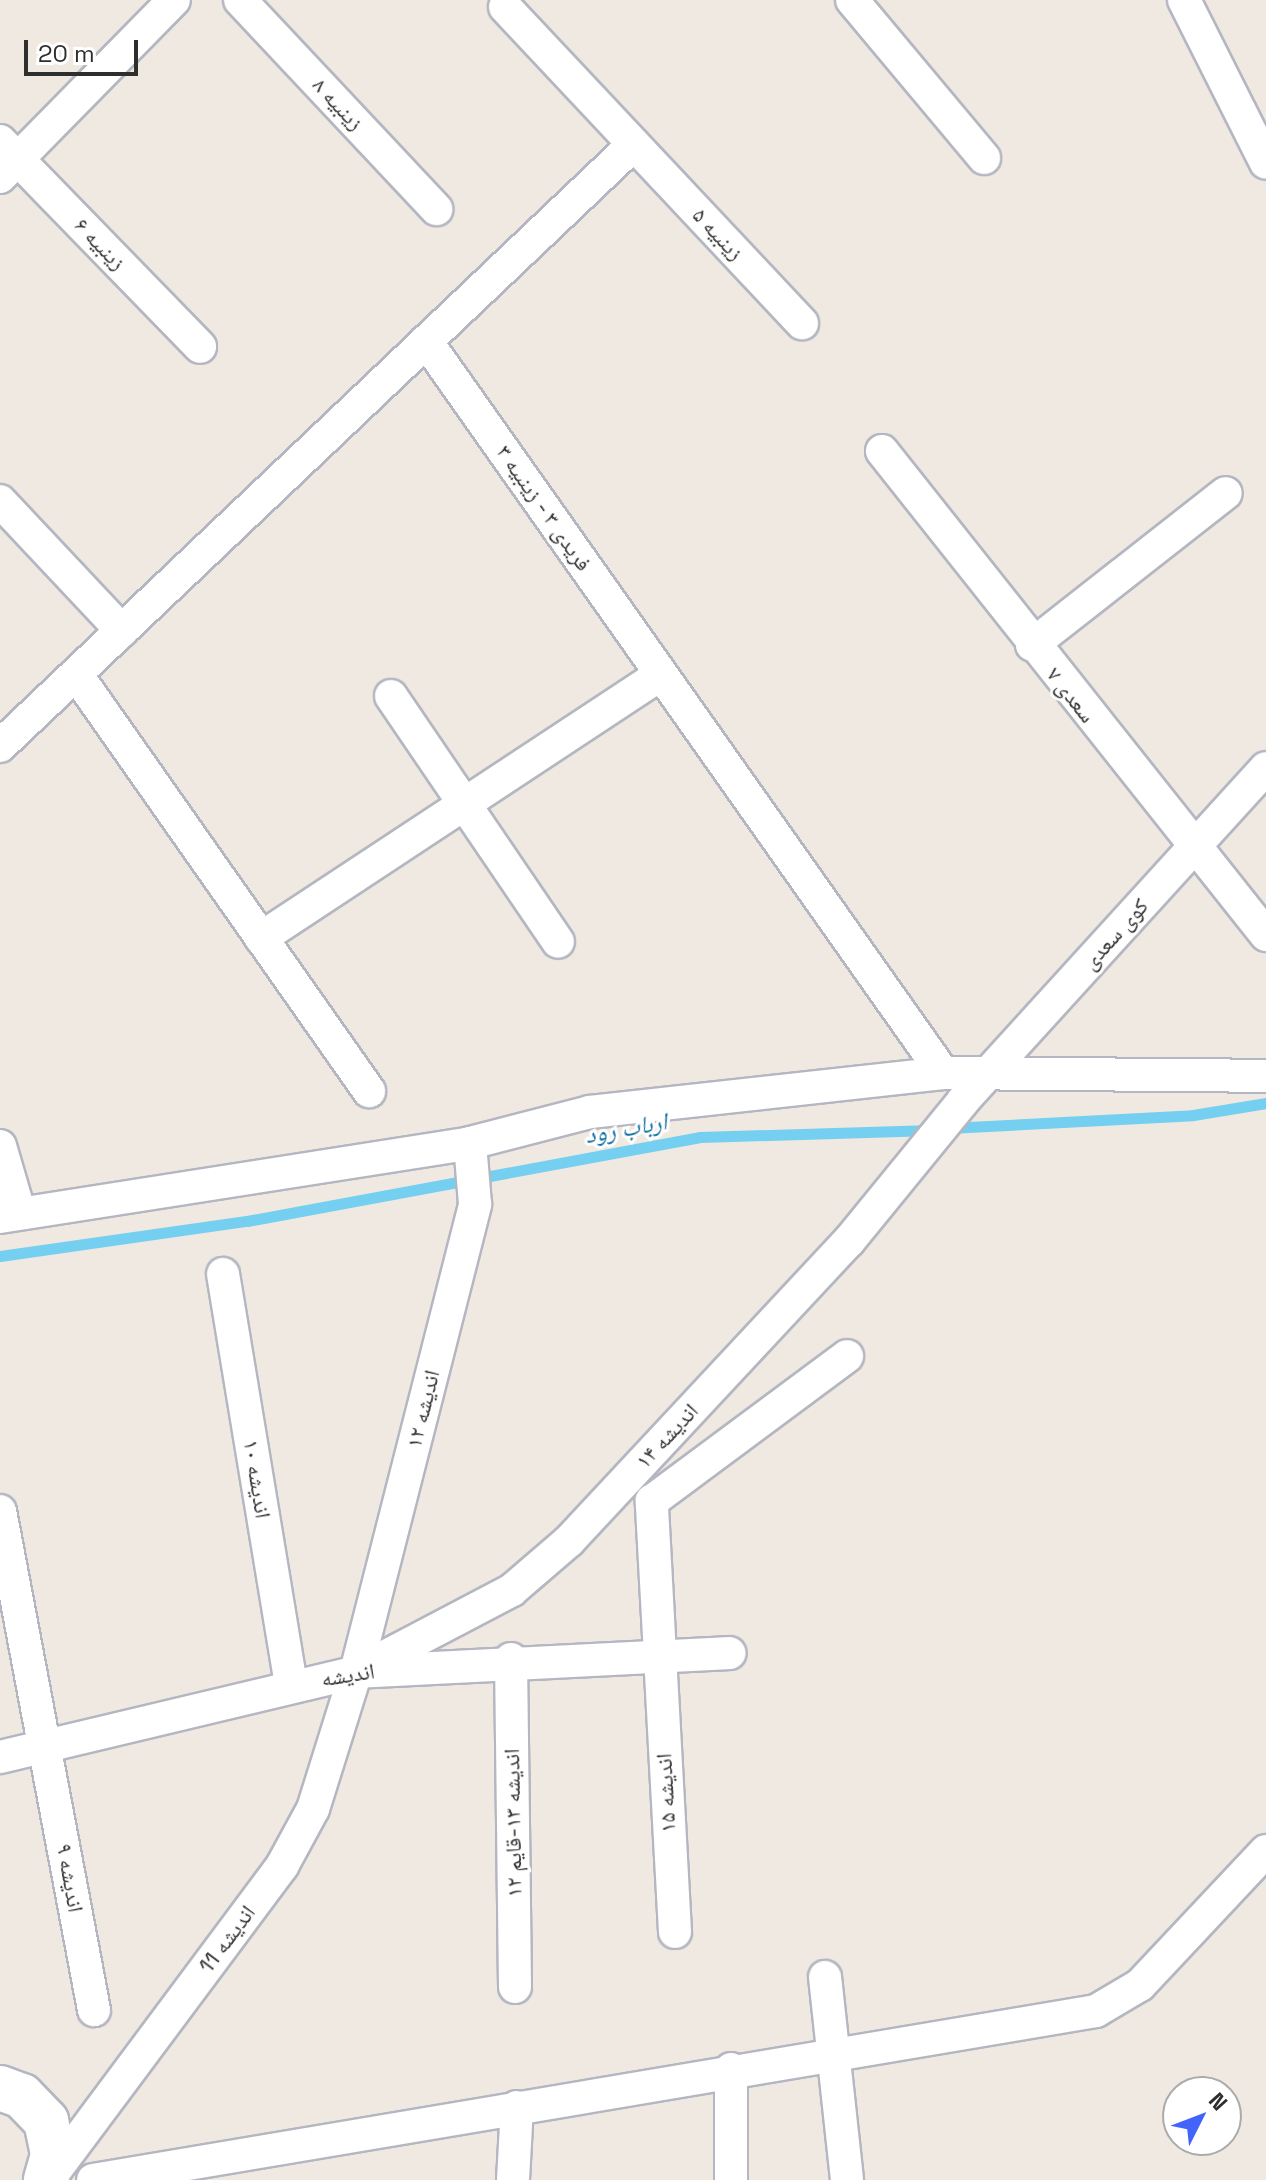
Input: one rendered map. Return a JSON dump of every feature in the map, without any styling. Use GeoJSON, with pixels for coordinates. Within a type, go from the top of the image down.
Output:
{"type":"FeatureCollection","features":[{"type":"Feature","properties":{"kind":"main road"},"geometry":{"type":"LineString","coordinates":[[0,2088],[22,2096],[46,2121],[53,2155],[47,2180]]}},
{"type":"Feature","properties":{"kind":"street"},"geometry":{"type":"LineString","coordinates":[[6,159],[174,0]]}},
{"type":"Feature","properties":{"kind":"street","name":"زینبیه ۸"},"geometry":{"type":"LineString","coordinates":[[240,0],[436,209]]}},
{"type":"Feature","properties":{"kind":"street"},"geometry":{"type":"LineString","coordinates":[[1184,0],[1266,163]]}},
{"type":"Feature","properties":{"kind":"street"},"geometry":{"type":"LineString","coordinates":[[865,5],[984,158]]}},
{"type":"Feature","properties":{"kind":"street","name":"زینبیه ۵"},"geometry":{"type":"LineString","coordinates":[[505,7],[802,323]]}},
{"type":"Feature","properties":{"kind":"street"},"geometry":{"type":"LineString","coordinates":[[0,746],[633,145]]}},
{"type":"Feature","properties":{"kind":"street","name":"زینبیه ۶"},"geometry":{"type":"LineString","coordinates":[[6,159],[200,347]]}},
{"type":"Feature","properties":{"kind":"street","name":"فریدی ۳ - زینبیه ۳"},"geometry":{"type":"LineString","coordinates":[[426,341],[943,1073]]}},
{"type":"Feature","properties":{"kind":"street","name":"سعدی ۷"},"geometry":{"type":"LineString","coordinates":[[882,451],[1192,849],[1266,935]]}},
{"type":"Feature","properties":{"kind":"street"},"geometry":{"type":"LineString","coordinates":[[1032,645],[1226,493]]}},
{"type":"Feature","properties":{"kind":"street"},"geometry":{"type":"LineString","coordinates":[[0,501],[122,631]]}},
{"type":"Feature","properties":{"kind":"street"},"geometry":{"type":"LineString","coordinates":[[76,674],[369,1091]]}},
{"type":"Feature","properties":{"kind":"street"},"geometry":{"type":"LineString","coordinates":[[261,938],[463,800],[661,674]]}},
{"type":"Feature","properties":{"kind":"street"},"geometry":{"type":"LineString","coordinates":[[391,696],[558,942]]}},
{"type":"Feature","properties":{"kind":"street","name":"کوی سعدی"},"geometry":{"type":"LineString","coordinates":[[963,1101],[1266,768]]}},
{"type":"Feature","properties":{"kind":"street"},"geometry":{"type":"LineString","coordinates":[[0,1146],[9,1214],[470,1143],[590,1112],[943,1073],[1266,1076]]}},
{"type":"Feature","properties":{"kind":"street","name":"اندیشه ۱۴"},"geometry":{"type":"LineString","coordinates":[[356,1672],[512,1590],[569,1541],[932,1143],[963,1101]]}},
{"type":"Feature","properties":{"kind":"street","name":"اندیشه ۱۲"},"geometry":{"type":"LineString","coordinates":[[356,1672],[475,1204],[470,1143]]}},
{"type":"Feature","properties":{"kind":"street","name":"اندیشه ۱۰"},"geometry":{"type":"LineString","coordinates":[[223,1274],[291,1685]]}},
{"type":"Feature","properties":{"kind":"street","name":"اندیشه ۱۵"},"geometry":{"type":"LineString","coordinates":[[675,1932],[652,1501],[847,1356]]}},
{"type":"Feature","properties":{"kind":"street","name":"اندیشه ۹"},"geometry":{"type":"LineString","coordinates":[[0,1511],[94,2010]]}},
{"type":"Feature","properties":{"kind":"street","name":"اندیشه"},"geometry":{"type":"LineString","coordinates":[[0,1757],[291,1685],[356,1672],[511,1659],[730,1653]]}},
{"type":"Feature","properties":{"kind":"street","name":"اندیشه ۱۳-قایم ۱۲"},"geometry":{"type":"LineString","coordinates":[[511,1659],[515,1987]]}},
{"type":"Feature","properties":{"kind":"street","name":"اندیشه 11"},"geometry":{"type":"LineString","coordinates":[[47,2180],[282,1866],[313,1809],[356,1672]]}},
{"type":"Feature","properties":{"kind":"street"},"geometry":{"type":"LineString","coordinates":[[102,2179],[1120,2001],[1266,1851]]}},
{"type":"Feature","properties":{"kind":"street"},"geometry":{"type":"LineString","coordinates":[[825,1977],[838,2051],[847,2180]]}},
{"type":"Feature","properties":{"kind":"street"},"geometry":{"type":"LineString","coordinates":[[731,2069],[731,2180]]}},
{"type":"Feature","properties":{"kind":"street"},"geometry":{"type":"LineString","coordinates":[[513,2180],[517,2107]]}},
{"type":"Feature","properties":{"kind":"waterway","name":"ارباب رود"},"geometry":{"type":"LineString","coordinates":[[949,1128],[1193,1115],[1266,1103]]}},
{"type":"Feature","properties":{"kind":"waterway","name":"ارباب رود"},"geometry":{"type":"LineString","coordinates":[[0,1256],[247,1221],[700,1137],[932,1130]]}}]}
